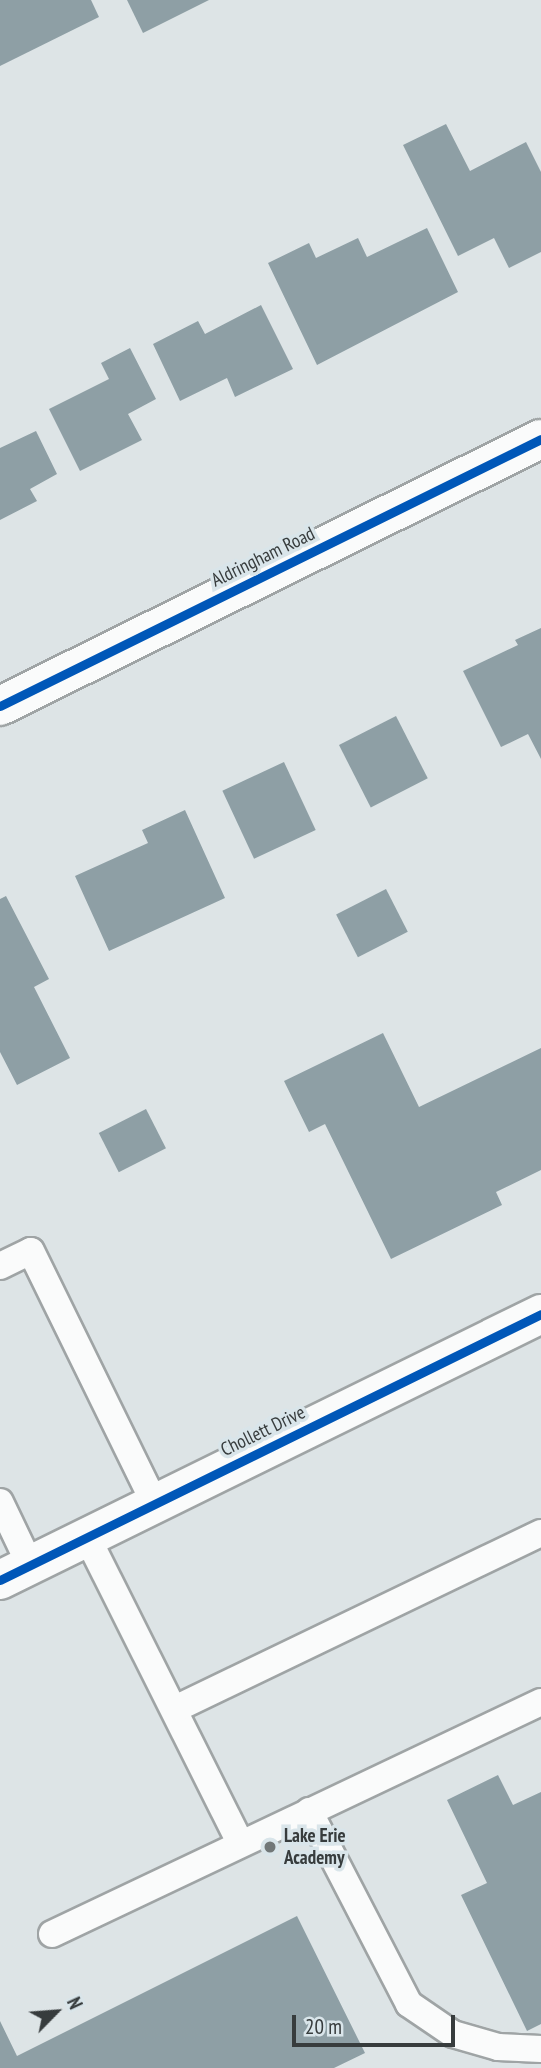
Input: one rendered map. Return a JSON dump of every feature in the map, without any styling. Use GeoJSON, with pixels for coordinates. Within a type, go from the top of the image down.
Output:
{"type":"FeatureCollection","features":[{"type":"Feature","properties":{"kind":"street","name":"Aldringham Road"},"geometry":{"type":"LineString","coordinates":[[0,706],[541,439]]}},
{"type":"Feature","properties":{"kind":"street","name":"Chollett Drive"},"geometry":{"type":"LineString","coordinates":[[15,1572],[541,1314]]}},
{"type":"Feature","properties":{"kind":"lane"},"geometry":{"type":"LineString","coordinates":[[0,1266],[31,1251],[155,1504]]}},
{"type":"Feature","properties":{"kind":"lane"},"geometry":{"type":"LineString","coordinates":[[0,1503],[15,1572]]}},
{"type":"Feature","properties":{"kind":"lane"},"geometry":{"type":"LineString","coordinates":[[175,1709],[541,1532]]}},
{"type":"Feature","properties":{"kind":"lane"},"geometry":{"type":"LineString","coordinates":[[87,1537],[240,1843]]}},
{"type":"Feature","properties":{"kind":"lane"},"geometry":{"type":"LineString","coordinates":[[52,1934],[541,1702]]}},
{"type":"Feature","properties":{"kind":"lane"},"geometry":{"type":"LineString","coordinates":[[309,1811],[409,2004],[453,2034],[498,2047],[541,2049]]}},
{"type":"Feature","properties":{"kind":"building"},"geometry":{"type":"Polygon","coordinates":[[[0,0],[91,0],[99,17],[0,66],[0,0]]]}},
{"type":"Feature","properties":{"kind":"building"},"geometry":{"type":"Polygon","coordinates":[[[127,0],[209,0],[143,33],[127,0]]]}},
{"type":"Feature","properties":{"kind":"building"},"geometry":{"type":"Polygon","coordinates":[[[446,124],[470,171],[526,142],[541,172],[541,252],[509,268],[494,238],[458,256],[403,145],[446,124]]]}},
{"type":"Feature","properties":{"kind":"building"},"geometry":{"type":"Polygon","coordinates":[[[427,228],[458,292],[317,365],[268,263],[309,243],[316,258],[358,238],[367,257],[427,228]]]}},
{"type":"Feature","properties":{"kind":"building"},"geometry":{"type":"Polygon","coordinates":[[[261,305],[293,369],[235,397],[227,378],[180,401],[153,344],[198,321],[205,334],[261,305]]]}},
{"type":"Feature","properties":{"kind":"building"},"geometry":{"type":"Polygon","coordinates":[[[130,348],[156,399],[128,414],[142,440],[80,471],[49,409],[109,379],[101,363],[130,348]]]}},
{"type":"Feature","properties":{"kind":"building"},"geometry":{"type":"Polygon","coordinates":[[[36,431],[57,474],[30,489],[37,501],[0,520],[0,448],[36,431]]]}},
{"type":"Feature","properties":{"kind":"building"},"geometry":{"type":"Polygon","coordinates":[[[541,628],[541,759],[528,734],[501,747],[463,671],[518,645],[515,640],[541,628]]]}},
{"type":"Feature","properties":{"kind":"building"},"geometry":{"type":"Polygon","coordinates":[[[396,716],[428,778],[371,807],[339,745],[396,716]]]}},
{"type":"Feature","properties":{"kind":"building"},"geometry":{"type":"Polygon","coordinates":[[[284,762],[316,830],[254,859],[222,791],[284,762]]]}},
{"type":"Feature","properties":{"kind":"building"},"geometry":{"type":"Polygon","coordinates":[[[185,810],[225,898],[109,951],[75,876],[148,843],[142,830],[185,810]]]}},
{"type":"Feature","properties":{"kind":"building"},"geometry":{"type":"Polygon","coordinates":[[[386,889],[408,932],[358,957],[336,914],[386,889]]]}},
{"type":"Feature","properties":{"kind":"building"},"geometry":{"type":"Polygon","coordinates":[[[6,896],[49,979],[34,987],[70,1058],[17,1085],[0,1052],[0,899],[6,896]]]}},
{"type":"Feature","properties":{"kind":"building"},"geometry":{"type":"Polygon","coordinates":[[[383,1033],[419,1107],[541,1048],[541,1170],[496,1192],[502,1205],[391,1259],[325,1124],[309,1132],[284,1081],[383,1033]]]}},
{"type":"Feature","properties":{"kind":"building"},"geometry":{"type":"Polygon","coordinates":[[[146,1109],[166,1148],[119,1172],[99,1133],[146,1109]]]}},
{"type":"Feature","properties":{"kind":"building"},"geometry":{"type":"Polygon","coordinates":[[[498,1775],[513,1805],[541,1792],[541,2024],[527,2031],[461,1895],[487,1883],[447,1800],[498,1775]]]}},
{"type":"Feature","properties":{"kind":"building"},"geometry":{"type":"Polygon","coordinates":[[[297,1916],[365,2053],[334,2068],[0,2068],[0,2021],[17,2056],[297,1916]]]}},
{"type":"Feature","properties":{"kind":"cycle path"},"geometry":{"type":"LineString","coordinates":[[0,706],[541,439]]}},
{"type":"Feature","properties":{"kind":"cycle path"},"geometry":{"type":"LineString","coordinates":[[0,1580],[541,1314]]}},
{"type":"Feature","properties":{"kind":"place","name":"Lake Erie Academy"},"geometry":{"type":"Point","coordinates":[270,1847]}}]}
